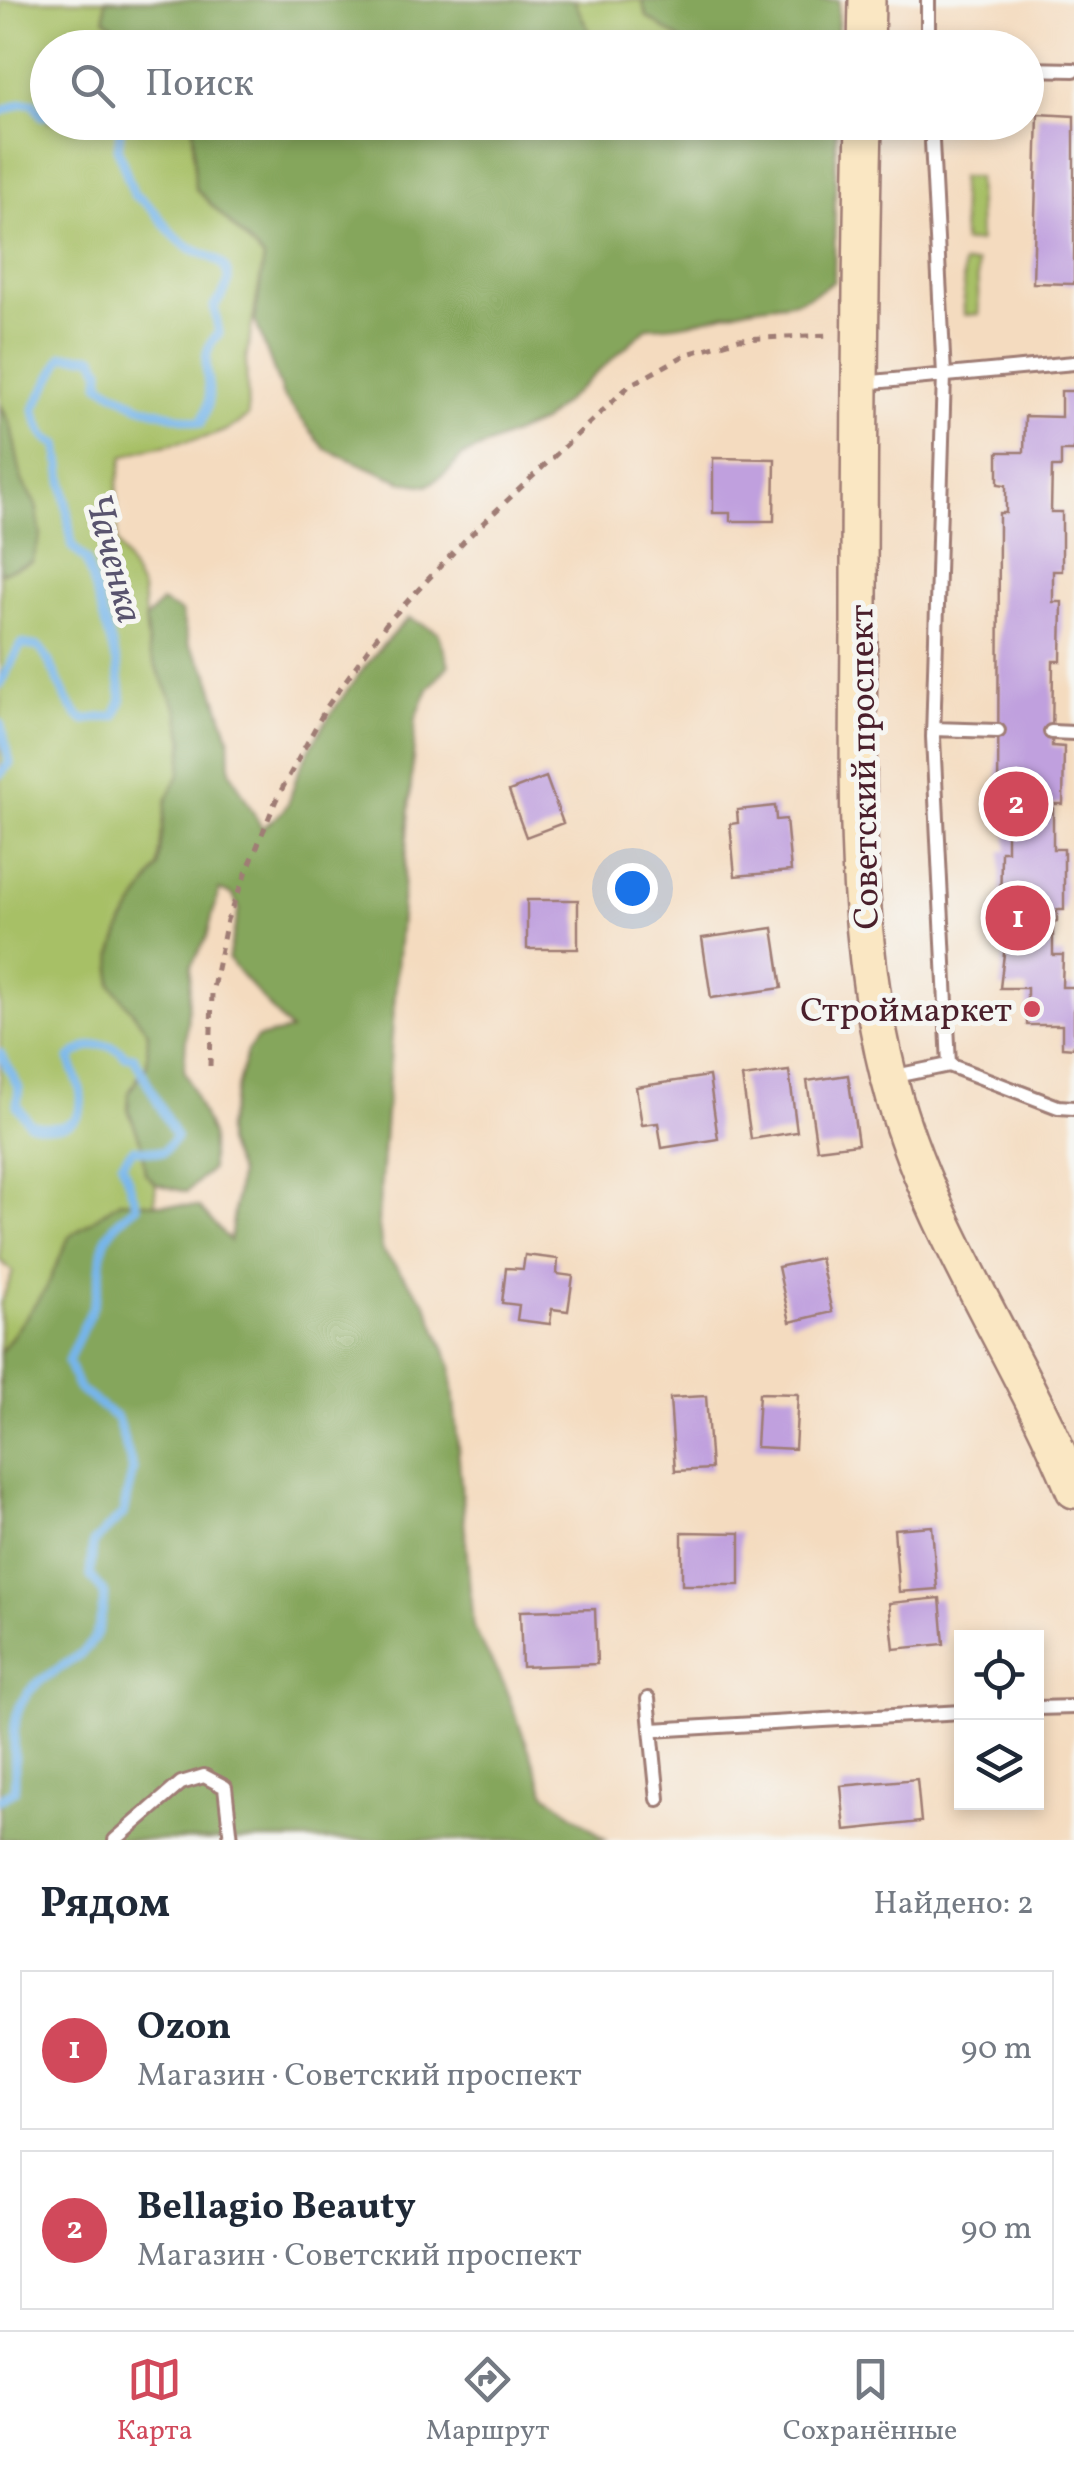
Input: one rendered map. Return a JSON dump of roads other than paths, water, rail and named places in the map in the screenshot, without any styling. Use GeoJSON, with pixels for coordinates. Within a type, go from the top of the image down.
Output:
{"type":"FeatureCollection","features":[{"type":"Feature","properties":{"kind":"street"},"geometry":{"type":"LineString","coordinates":[[867,30],[868,0]]}},
{"type":"Feature","properties":{"kind":"street","name":"Советский проспект"},"geometry":{"type":"LineString","coordinates":[[864,140],[859,334],[858,844],[876,1010],[890,1078],[913,1156],[967,1275],[1053,1438],[1074,1490]]}},
{"type":"Feature","properties":{"kind":"lane"},"geometry":{"type":"LineString","coordinates":[[928,0],[928,30]]}},
{"type":"Feature","properties":{"kind":"lane"},"geometry":{"type":"LineString","coordinates":[[1044,69],[1074,70]]}},
{"type":"Feature","properties":{"kind":"lane"},"geometry":{"type":"LineString","coordinates":[[932,140],[944,375],[933,729],[949,1065]]}},
{"type":"Feature","properties":{"kind":"lane"},"geometry":{"type":"LineString","coordinates":[[859,384],[1074,364]]}},
{"type":"Feature","properties":{"kind":"lane"},"geometry":{"type":"LineString","coordinates":[[933,729],[998,731]]}},
{"type":"Feature","properties":{"kind":"lane"},"geometry":{"type":"LineString","coordinates":[[1052,732],[1074,733]]}},
{"type":"Feature","properties":{"kind":"lane"},"geometry":{"type":"LineString","coordinates":[[890,1078],[949,1065],[1058,1107],[1074,1108]]}},
{"type":"Feature","properties":{"kind":"lane"},"geometry":{"type":"LineString","coordinates":[[648,1699],[658,1799]]}},
{"type":"Feature","properties":{"kind":"lane"},"geometry":{"type":"LineString","coordinates":[[1044,1708],[1074,1707]]}},
{"type":"Feature","properties":{"kind":"lane"},"geometry":{"type":"LineString","coordinates":[[652,1730],[954,1712]]}},
{"type":"Feature","properties":{"kind":"lane"},"geometry":{"type":"LineString","coordinates":[[115,1840],[181,1783],[204,1776],[225,1787],[231,1840]]}},
{"type":"Feature","properties":{"kind":"waterway","name":"Чаченка"},"geometry":{"type":"LineString","coordinates":[[0,112],[30,103]]}},
{"type":"Feature","properties":{"kind":"waterway","name":"Чаченка"},"geometry":{"type":"LineString","coordinates":[[0,684],[21,644],[39,647],[69,703],[83,720],[115,716],[122,699],[117,663],[86,560],[72,546],[58,444],[45,435],[34,409],[63,356],[94,357],[101,370],[100,384],[139,406],[201,423],[208,404],[207,356],[219,333],[214,306],[226,289],[228,275],[219,262],[177,239],[151,207],[134,195],[118,150],[119,140]]}},
{"type":"Feature","properties":{"kind":"waterway","name":"Чаченка"},"geometry":{"type":"LineString","coordinates":[[0,723],[10,763],[0,774]]}},
{"type":"Feature","properties":{"kind":"waterway","name":"Чаченка"},"geometry":{"type":"LineString","coordinates":[[0,1053],[19,1088],[17,1105],[29,1123],[47,1127],[72,1121],[81,1107],[81,1091],[70,1058],[98,1045],[134,1057],[176,1137],[163,1152],[133,1149],[122,1163],[137,1206],[105,1240],[94,1303],[68,1362],[79,1389],[117,1418],[133,1469],[123,1514],[93,1543],[90,1575],[105,1595],[100,1624],[96,1635],[77,1657],[39,1682],[23,1700],[15,1722],[14,1791],[0,1799]]}},
{"type":"Feature","properties":{"kind":"place","name":"Bellagio Beauty"},"geometry":{"type":"Point","coordinates":[1016,804]}},
{"type":"Feature","properties":{"kind":"place","name":"Ozon"},"geometry":{"type":"Point","coordinates":[1018,918]}},
{"type":"Feature","properties":{"kind":"place","name":"Строймаркет"},"geometry":{"type":"Point","coordinates":[1032,1009]}}]}
